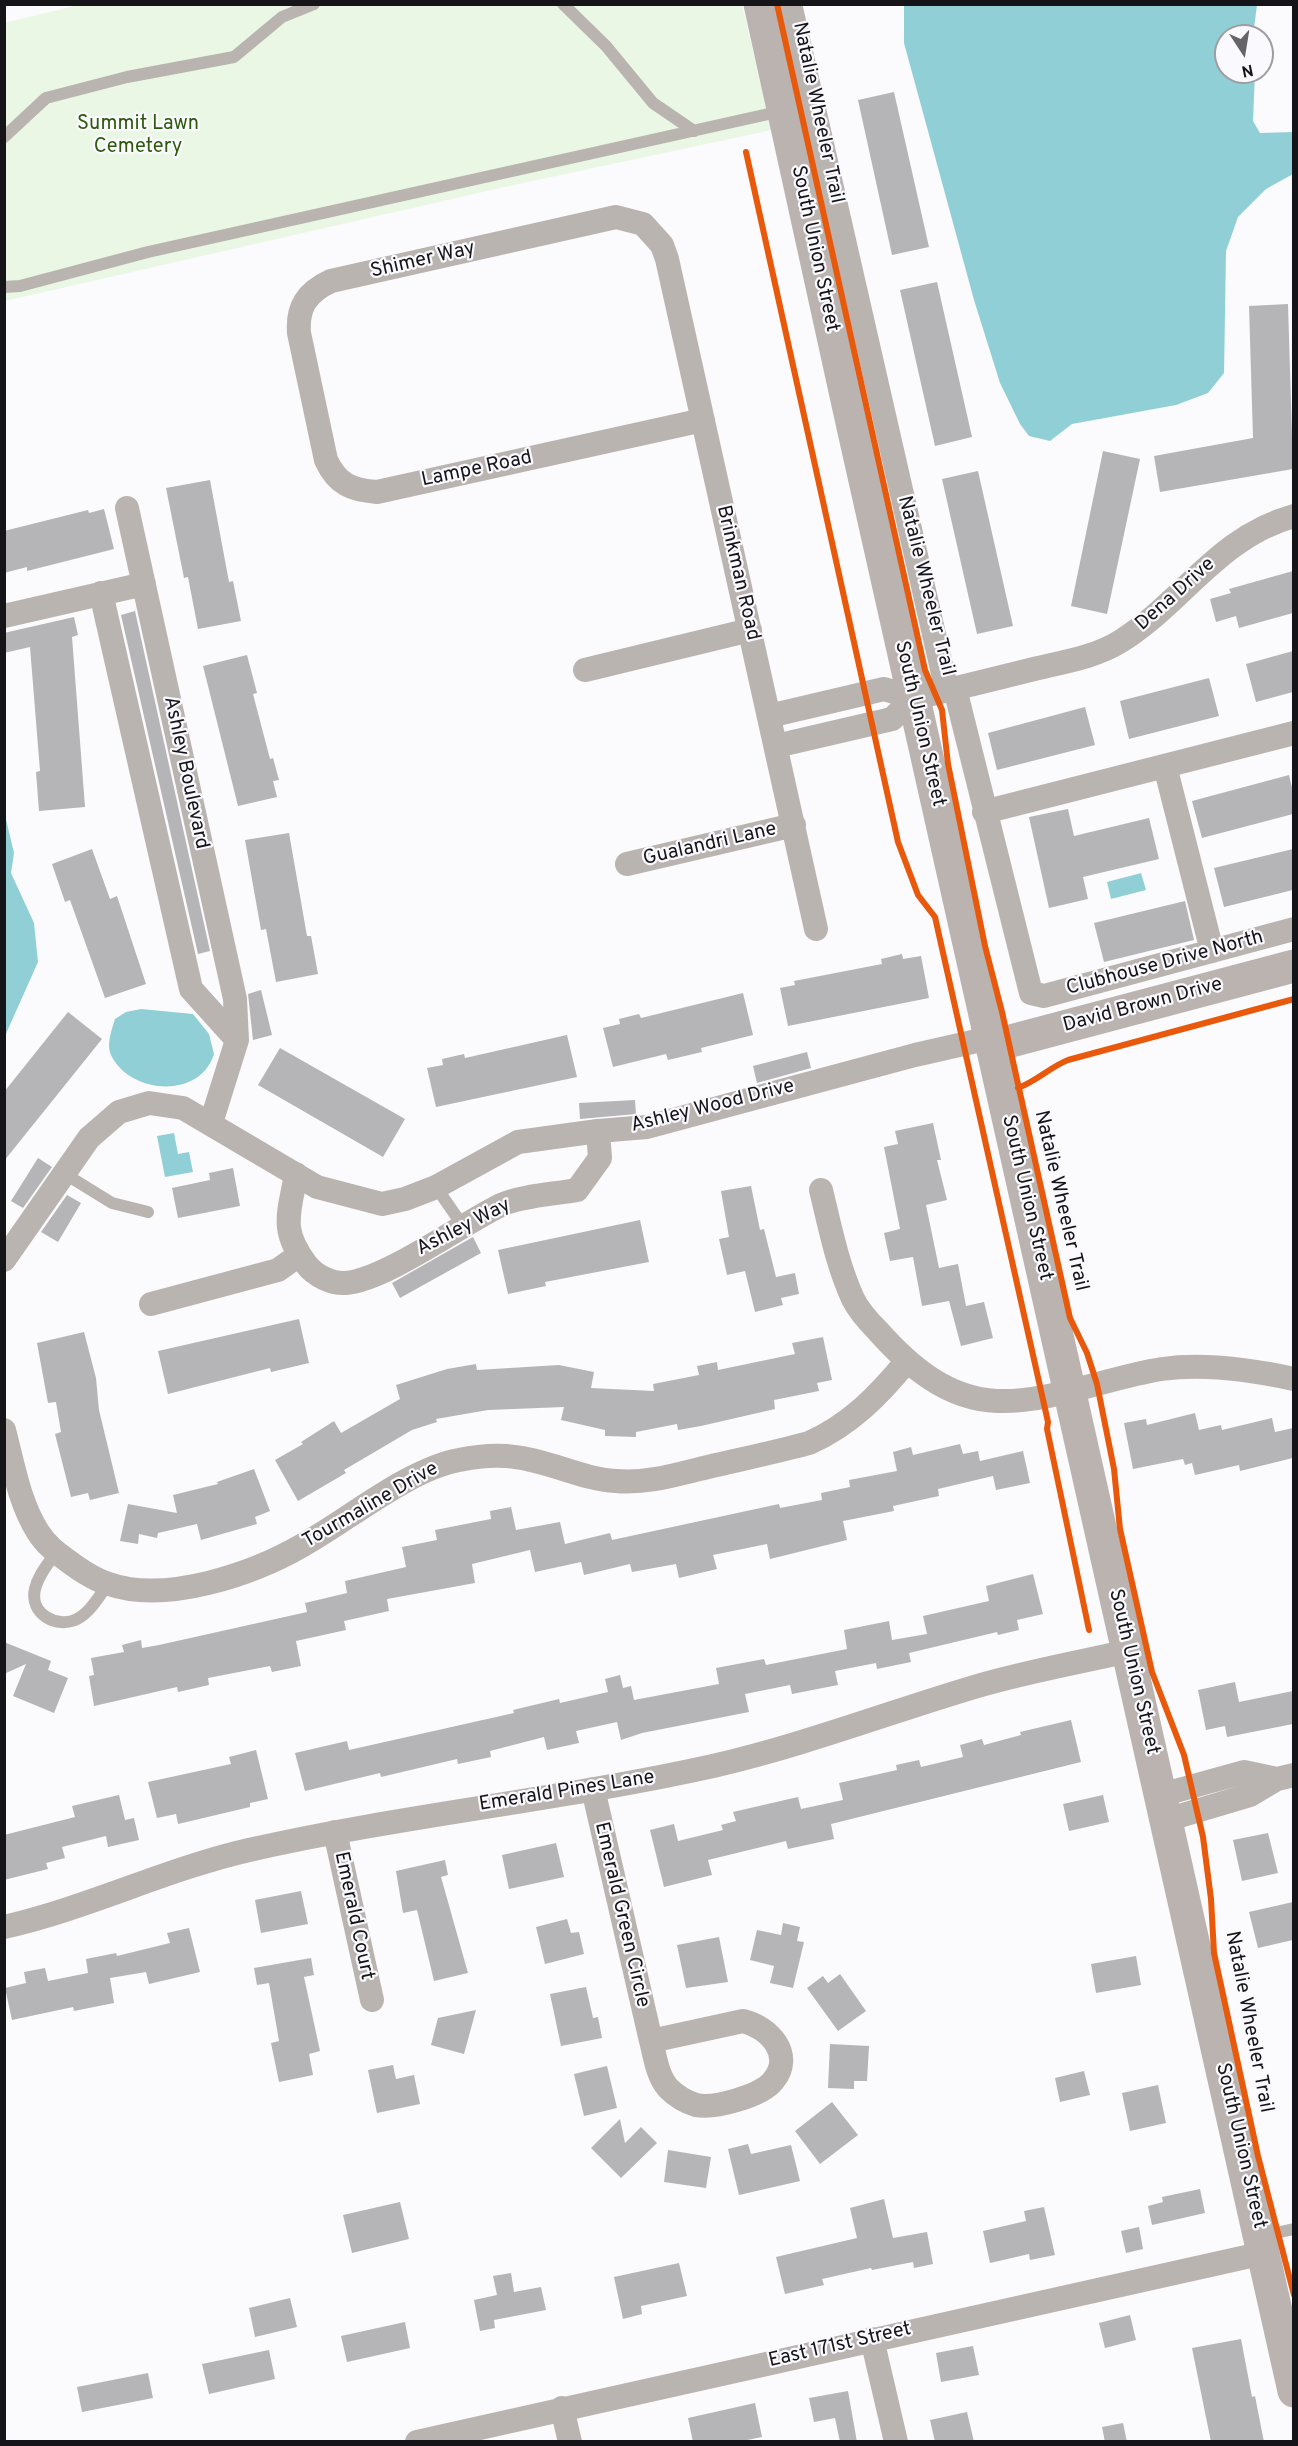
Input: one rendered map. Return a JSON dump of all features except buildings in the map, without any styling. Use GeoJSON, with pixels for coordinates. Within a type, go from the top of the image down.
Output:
{"type":"FeatureCollection","features":[{"type":"Feature","properties":{"kind":"street","name":"South Union Street"},"geometry":{"type":"LineString","coordinates":[[775,6],[783,111],[1163,1808],[1262,2245],[1288,2341],[1293,2391]]}},
{"type":"Feature","properties":{"kind":"street","name":"South Union Street"},"geometry":{"type":"LineString","coordinates":[[775,6],[1028,988],[1037,996]]}},
{"type":"Feature","properties":{"kind":"street","name":"Shimer Way"},"geometry":{"type":"LineString","coordinates":[[312,397],[298,318],[301,305],[318,287],[331,281],[616,218],[643,224]]}},
{"type":"Feature","properties":{"kind":"street","name":"Brinkman Road"},"geometry":{"type":"LineString","coordinates":[[643,224],[662,244],[667,259],[816,929]]}},
{"type":"Feature","properties":{"kind":"street","name":"Lampe Road"},"geometry":{"type":"LineString","coordinates":[[312,397],[326,460],[333,474],[344,485],[376,492],[703,420]]}},
{"type":"Feature","properties":{"kind":"street","name":"Ashley Boulevard"},"geometry":{"type":"LineString","coordinates":[[127,508],[235,999],[237,1040],[211,1123]]}},
{"type":"Feature","properties":{"kind":"street","name":"Dena Drive"},"geometry":{"type":"LineString","coordinates":[[914,698],[1087,656],[1119,643],[1155,618],[1225,550],[1249,533],[1272,522],[1293,516]]}},
{"type":"Feature","properties":{"kind":"street"},"geometry":{"type":"LineString","coordinates":[[4,616],[144,584]]}},
{"type":"Feature","properties":{"kind":"street","name":"Ashley Boulevard"},"geometry":{"type":"LineString","coordinates":[[101,593],[191,989],[237,1040]]}},
{"type":"Feature","properties":{"kind":"street"},"geometry":{"type":"LineString","coordinates":[[585,670],[750,630]]}},
{"type":"Feature","properties":{"kind":"street"},"geometry":{"type":"LineString","coordinates":[[770,716],[884,689],[914,698],[892,719],[776,747]]}},
{"type":"Feature","properties":{"kind":"street"},"geometry":{"type":"LineString","coordinates":[[984,812],[1293,733]]}},
{"type":"Feature","properties":{"kind":"street"},"geometry":{"type":"LineString","coordinates":[[1165,766],[1217,968]]}},
{"type":"Feature","properties":{"kind":"street","name":"Gualandri Lane"},"geometry":{"type":"LineString","coordinates":[[627,864],[794,825]]}},
{"type":"Feature","properties":{"kind":"street","name":"Clubhouse Drive North"},"geometry":{"type":"LineString","coordinates":[[1037,996],[1217,968],[1293,929]]}},
{"type":"Feature","properties":{"kind":"street","name":"David Brown Drive"},"geometry":{"type":"LineString","coordinates":[[991,1042],[1217,968],[1293,966]]}},
{"type":"Feature","properties":{"kind":"street","name":"Ashley Wood Drive"},"geometry":{"type":"LineString","coordinates":[[4,1260],[89,1138],[119,1112],[149,1103],[183,1108],[317,1187],[382,1204],[405,1199],[436,1187],[518,1142],[647,1127],[915,1055],[991,1042]]}},
{"type":"Feature","properties":{"kind":"street","name":"Ashley Way"},"geometry":{"type":"LineString","coordinates":[[296,1174],[288,1221],[290,1239],[310,1270],[322,1278],[346,1283],[380,1272],[503,1204],[577,1190],[600,1158],[598,1131]]}},
{"type":"Feature","properties":{"kind":"street"},"geometry":{"type":"LineString","coordinates":[[821,1190],[834,1246],[855,1302],[907,1360],[930,1380],[974,1397],[996,1401],[1024,1399],[1164,1369],[1249,1371],[1293,1379]]}},
{"type":"Feature","properties":{"kind":"street"},"geometry":{"type":"LineString","coordinates":[[151,1304],[278,1270],[299,1255]]}},
{"type":"Feature","properties":{"kind":"street","name":"Tourmaline Drive"},"geometry":{"type":"LineString","coordinates":[[4,1430],[28,1514],[39,1534],[56,1552],[78,1568],[108,1584],[130,1589],[157,1590],[178,1588],[245,1572],[284,1556],[390,1492],[431,1469],[452,1461],[484,1455],[516,1457],[592,1478],[618,1482],[650,1480],[785,1450],[830,1434],[851,1419],[882,1391],[907,1360]]}},
{"type":"Feature","properties":{"kind":"street","name":"Emerald Pines Lane"},"geometry":{"type":"LineString","coordinates":[[4,1927],[80,1906],[246,1850],[413,1817],[593,1789],[704,1768],[772,1751],[983,1684],[1129,1651]]}},
{"type":"Feature","properties":{"kind":"street"},"geometry":{"type":"LineString","coordinates":[[1163,1808],[1244,1772],[1285,1777]]}},
{"type":"Feature","properties":{"kind":"street","name":"Emerald Green Circle"},"geometry":{"type":"LineString","coordinates":[[593,1789],[651,2041],[659,2073],[668,2088],[680,2098],[695,2105],[716,2104],[754,2095],[773,2082],[780,2070],[780,2050],[776,2040],[767,2030],[755,2024],[732,2023],[651,2041]]}},
{"type":"Feature","properties":{"kind":"street","name":"Emerald Court"},"geometry":{"type":"LineString","coordinates":[[335,1832],[372,2000]]}},
{"type":"Feature","properties":{"kind":"street","name":"East 171st Street"},"geometry":{"type":"LineString","coordinates":[[417,2442],[872,2339],[1262,2245]]}},
{"type":"Feature","properties":{"kind":"street"},"geometry":{"type":"LineString","coordinates":[[872,2339],[896,2442]]}},
{"type":"Feature","properties":{"kind":"street"},"geometry":{"type":"LineString","coordinates":[[562,2408],[570,2442]]}},
{"type":"Feature","properties":{"kind":"lane"},"geometry":{"type":"LineString","coordinates":[[4,137],[46,98],[127,77],[234,57],[282,17],[314,4]]}},
{"type":"Feature","properties":{"kind":"lane"},"geometry":{"type":"LineString","coordinates":[[563,4],[606,46],[653,103],[694,131]]}},
{"type":"Feature","properties":{"kind":"lane"},"geometry":{"type":"LineString","coordinates":[[4,287],[20,286],[148,252],[783,111]]}},
{"type":"Feature","properties":{"kind":"lane"},"geometry":{"type":"LineString","coordinates":[[66,1174],[112,1203],[148,1212]]}},
{"type":"Feature","properties":{"kind":"lane"},"geometry":{"type":"LineString","coordinates":[[436,1187],[463,1226]]}},
{"type":"Feature","properties":{"kind":"lane"},"geometry":{"type":"LineString","coordinates":[[56,1552],[41,1574],[34,1599],[39,1611],[50,1619],[62,1624],[79,1619],[108,1584]]}},
{"type":"Feature","properties":{"kind":"lane"},"geometry":{"type":"LineString","coordinates":[[1262,2245],[1293,2229]]}},
{"type":"Feature","properties":{"kind":"green space","name":"Summit Lawn Cemetery"},"geometry":{"type":"Polygon","coordinates":[[[83,4],[742,5],[772,130],[509,186],[5,301],[4,23],[83,4]]]}},
{"type":"Feature","properties":{"kind":"water"},"geometry":{"type":"Polygon","coordinates":[[[904,4],[1257,5],[1255,24],[1214,24],[1214,84],[1255,84],[1253,121],[1260,133],[1293,132],[1293,174],[1266,189],[1238,217],[1226,251],[1224,373],[1208,393],[1176,405],[1072,424],[1050,441],[1029,436],[1020,424],[1000,383],[974,300],[904,43],[904,4]]]}},
{"type":"Feature","properties":{"kind":"water"},"geometry":{"type":"Polygon","coordinates":[[[4,811],[14,853],[11,873],[34,923],[38,962],[5,1036],[4,811]]]}},
{"type":"Feature","properties":{"kind":"water"},"geometry":{"type":"Polygon","coordinates":[[[1141,873],[1146,890],[1111,899],[1107,882],[1141,873]]]}},
{"type":"Feature","properties":{"kind":"water"},"geometry":{"type":"Polygon","coordinates":[[[141,1009],[193,1014],[209,1034],[214,1054],[206,1069],[195,1079],[180,1085],[164,1086],[148,1084],[133,1078],[120,1068],[111,1055],[109,1046],[115,1019],[126,1012],[141,1009]]]}},
{"type":"Feature","properties":{"kind":"water"},"geometry":{"type":"Polygon","coordinates":[[[174,1133],[178,1154],[189,1152],[193,1172],[165,1177],[157,1136],[174,1133]]]}},
{"type":"Feature","properties":{"kind":"cycle path","name":"Natalie Wheeler Trail"},"geometry":{"type":"LineString","coordinates":[[777,4],[925,670],[942,710],[948,764],[985,946],[1002,1012],[1070,1318],[1087,1353],[1097,1384],[1114,1469],[1120,1529],[1152,1672],[1184,1755],[1203,1837],[1211,1899],[1214,1953],[1258,2156],[1294,2295]]}},
{"type":"Feature","properties":{"kind":"cycle path"},"geometry":{"type":"LineString","coordinates":[[746,152],[898,842],[918,895],[935,917],[1048,1422],[1047,1429],[1089,1630]]}},
{"type":"Feature","properties":{"kind":"cycle path"},"geometry":{"type":"LineString","coordinates":[[1018,1088],[1068,1060],[1294,999]]}}]}
